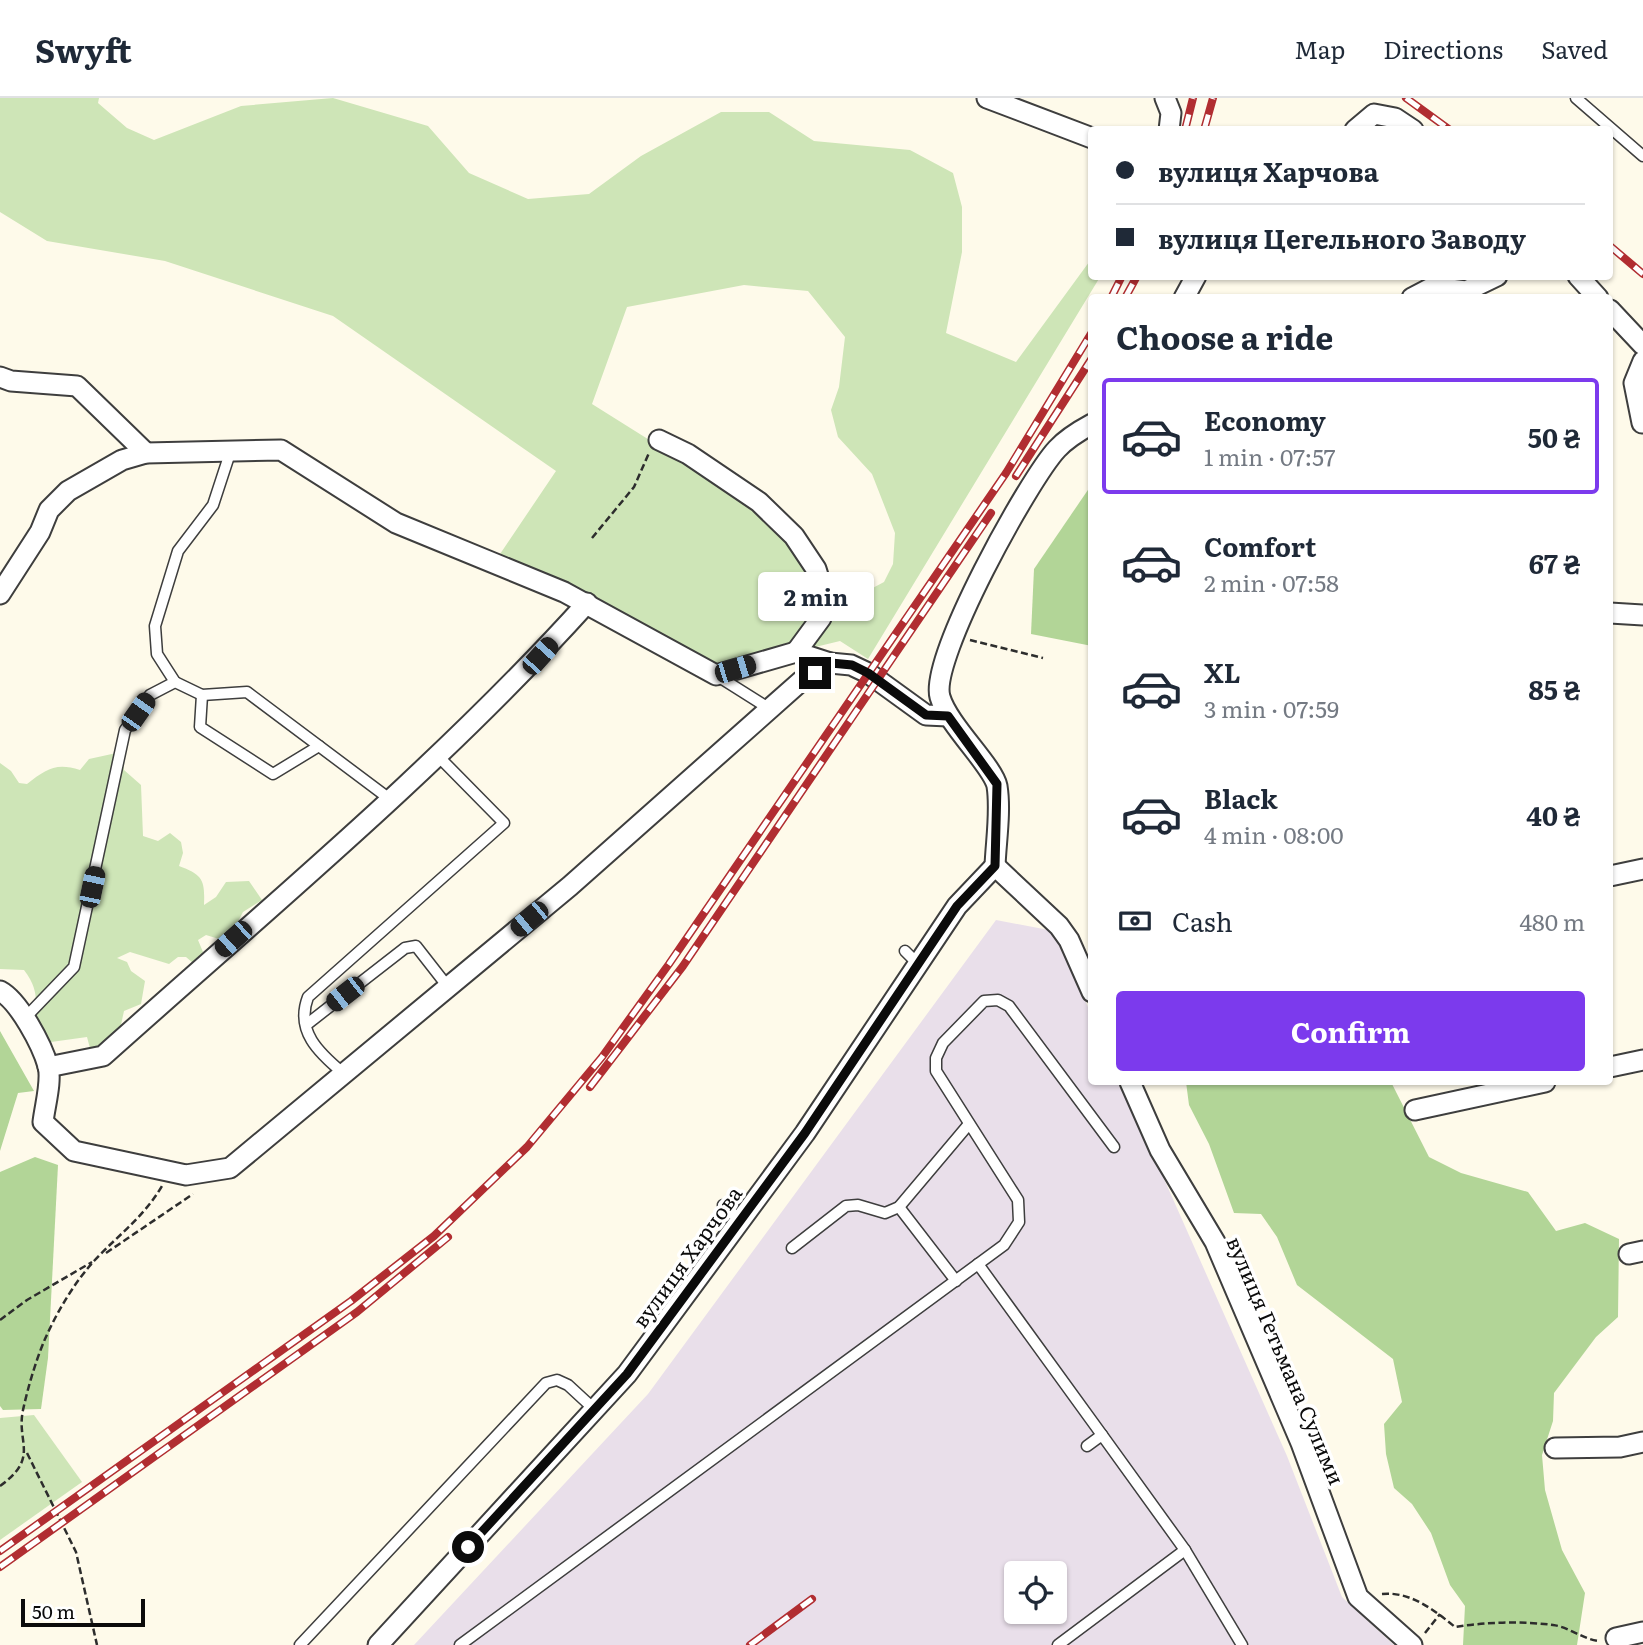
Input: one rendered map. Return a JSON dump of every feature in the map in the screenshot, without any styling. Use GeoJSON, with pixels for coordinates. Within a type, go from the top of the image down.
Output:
{"type":"FeatureCollection","features":[{"type":"Feature","properties":{"kind":"street"},"geometry":{"type":"LineString","coordinates":[[988,98],[1088,136]]}},
{"type":"Feature","properties":{"kind":"street"},"geometry":{"type":"LineString","coordinates":[[1165,98],[1171,113],[1169,126]]}},
{"type":"Feature","properties":{"kind":"street"},"geometry":{"type":"LineString","coordinates":[[1360,126],[1374,114],[1395,118],[1407,126]]}},
{"type":"Feature","properties":{"kind":"street"},"geometry":{"type":"LineString","coordinates":[[1420,294],[1433,288],[1466,291],[1489,280]]}},
{"type":"Feature","properties":{"kind":"street"},"geometry":{"type":"LineString","coordinates":[[1582,280],[1594,294]]}},
{"type":"Feature","properties":{"kind":"street"},"geometry":{"type":"LineString","coordinates":[[1613,313],[1643,345]]}},
{"type":"Feature","properties":{"kind":"street"},"geometry":{"type":"LineString","coordinates":[[1642,423],[1634,383],[1643,361]]}},
{"type":"Feature","properties":{"kind":"street"},"geometry":{"type":"LineString","coordinates":[[0,377],[11,381],[77,386],[146,453]]}},
{"type":"Feature","properties":{"kind":"street"},"geometry":{"type":"LineString","coordinates":[[1088,426],[1056,450],[990,557],[953,635],[939,694],[948,716],[997,784],[995,866],[1059,926],[1069,940],[1088,983]]}},
{"type":"Feature","properties":{"kind":"street"},"geometry":{"type":"LineString","coordinates":[[659,440],[688,454],[759,502],[794,536],[816,569],[826,601],[821,618],[796,652]]}},
{"type":"Feature","properties":{"kind":"street"},"geometry":{"type":"LineString","coordinates":[[0,594],[40,532],[50,510],[68,491],[122,460],[146,453],[281,450],[396,523],[587,603],[716,675],[796,652],[831,663],[852,665],[868,673],[926,715],[948,716]]}},
{"type":"Feature","properties":{"kind":"street"},"geometry":{"type":"LineString","coordinates":[[48,1067],[103,1056],[391,800],[524,673],[587,603]]}},
{"type":"Feature","properties":{"kind":"street"},"geometry":{"type":"LineString","coordinates":[[1613,613],[1643,615]]}},
{"type":"Feature","properties":{"kind":"street"},"geometry":{"type":"LineString","coordinates":[[0,991],[10,996],[25,1018],[48,1067],[43,1122],[74,1152],[186,1175],[230,1168],[570,886],[800,682],[831,663]]}},
{"type":"Feature","properties":{"kind":"street","name":"вулиця Харчова"},"geometry":{"type":"LineString","coordinates":[[378,1645],[627,1374],[805,1133],[911,957],[995,866]]}},
{"type":"Feature","properties":{"kind":"street"},"geometry":{"type":"LineString","coordinates":[[1613,875],[1643,869]]}},
{"type":"Feature","properties":{"kind":"street"},"geometry":{"type":"LineString","coordinates":[[1613,1066],[1643,1060]]}},
{"type":"Feature","properties":{"kind":"street","name":"вулиця Гетьмана Сулими"},"geometry":{"type":"LineString","coordinates":[[1131,1085],[1160,1150],[1215,1242],[1301,1443],[1358,1597],[1418,1643]]}},
{"type":"Feature","properties":{"kind":"street"},"geometry":{"type":"LineString","coordinates":[[1415,1110],[1531,1085]]}},
{"type":"Feature","properties":{"kind":"street"},"geometry":{"type":"LineString","coordinates":[[1555,1448],[1620,1447],[1643,1442]]}},
{"type":"Feature","properties":{"kind":"street"},"geometry":{"type":"LineString","coordinates":[[1616,1639],[1643,1632]]}},
{"type":"Feature","properties":{"kind":"lane"},"geometry":{"type":"LineString","coordinates":[[1576,98],[1608,126]]}},
{"type":"Feature","properties":{"kind":"lane"},"geometry":{"type":"LineString","coordinates":[[1613,130],[1643,156]]}},
{"type":"Feature","properties":{"kind":"lane"},"geometry":{"type":"LineString","coordinates":[[231,450],[213,505],[178,551],[155,626],[157,654],[175,682],[202,695],[247,692],[391,800]]}},
{"type":"Feature","properties":{"kind":"lane"},"geometry":{"type":"LineString","coordinates":[[716,675],[770,709]]}},
{"type":"Feature","properties":{"kind":"lane"},"geometry":{"type":"LineString","coordinates":[[25,1018],[74,967],[125,730],[150,695],[175,682]]}},
{"type":"Feature","properties":{"kind":"lane"},"geometry":{"type":"LineString","coordinates":[[202,695],[200,727],[273,774],[318,746]]}},
{"type":"Feature","properties":{"kind":"lane"},"geometry":{"type":"LineString","coordinates":[[343,1073],[311,1042],[303,1009],[308,997],[504,823],[437,755]]}},
{"type":"Feature","properties":{"kind":"lane"},"geometry":{"type":"LineString","coordinates":[[306,1025],[405,948],[416,946],[448,986]]}},
{"type":"Feature","properties":{"kind":"lane"},"geometry":{"type":"LineString","coordinates":[[460,1645],[956,1281],[1004,1245],[1015,1232],[1021,1211],[1018,1200],[936,1071],[936,1058],[943,1043],[984,1001],[998,1000],[1009,1006],[1114,1147]]}},
{"type":"Feature","properties":{"kind":"lane"},"geometry":{"type":"LineString","coordinates":[[793,1248],[846,1206],[858,1205],[885,1213],[899,1207],[969,1124]]}},
{"type":"Feature","properties":{"kind":"lane"},"geometry":{"type":"LineString","coordinates":[[723,1205],[740,1220]]}},
{"type":"Feature","properties":{"kind":"lane"},"geometry":{"type":"LineString","coordinates":[[899,1207],[956,1281]]}},
{"type":"Feature","properties":{"kind":"lane"},"geometry":{"type":"LineString","coordinates":[[978,1264],[1185,1550],[1242,1645]]}},
{"type":"Feature","properties":{"kind":"lane"},"geometry":{"type":"LineString","coordinates":[[300,1645],[546,1383],[557,1380],[568,1385],[594,1409]]}},
{"type":"Feature","properties":{"kind":"lane"},"geometry":{"type":"LineString","coordinates":[[1087,1446],[1102,1435]]}},
{"type":"Feature","properties":{"kind":"lane"},"geometry":{"type":"LineString","coordinates":[[1058,1645],[1185,1550]]}},
{"type":"Feature","properties":{"kind":"path"},"geometry":{"type":"LineString","coordinates":[[592,538],[634,487],[652,446],[659,440]]}},
{"type":"Feature","properties":{"kind":"path"},"geometry":{"type":"LineString","coordinates":[[953,635],[1043,658]]}},
{"type":"Feature","properties":{"kind":"path"},"geometry":{"type":"LineString","coordinates":[[97,1645],[76,1552],[26,1452],[22,1414],[45,1339],[72,1291],[94,1261],[125,1234],[155,1198],[170,1171]]}},
{"type":"Feature","properties":{"kind":"path"},"geometry":{"type":"LineString","coordinates":[[0,1320],[27,1300],[94,1261],[196,1191]]}},
{"type":"Feature","properties":{"kind":"path"},"geometry":{"type":"LineString","coordinates":[[0,1486],[11,1478],[26,1452]]}},
{"type":"Feature","properties":{"kind":"path"},"geometry":{"type":"LineString","coordinates":[[1358,1597],[1396,1592],[1440,1614],[1455,1627],[1476,1623],[1556,1625],[1586,1640],[1616,1639]]}},
{"type":"Feature","properties":{"kind":"path"},"geometry":{"type":"LineString","coordinates":[[1418,1643],[1426,1628],[1440,1614]]}},
{"type":"Feature","properties":{"kind":"shaded area"},"geometry":{"type":"Polygon","coordinates":[[[996,920],[1054,931],[1088,1007],[1088,1085],[1122,1085],[1287,1456],[1342,1597],[1394,1645],[414,1645],[648,1394],[996,920]]]}},
{"type":"Feature","properties":{"kind":"green space"},"geometry":{"type":"Polygon","coordinates":[[[0,98],[99,98],[98,103],[127,128],[154,140],[241,106],[333,98],[428,126],[469,173],[528,199],[589,194],[641,156],[721,112],[769,112],[814,141],[910,150],[953,173],[962,207],[962,252],[946,333],[1016,362],[1088,263],[1088,280],[1098,280],[868,659],[840,641],[807,649],[835,608],[884,582],[893,564],[895,533],[872,474],[838,437],[831,410],[839,387],[845,337],[808,291],[744,285],[627,307],[592,404],[753,505],[790,540],[809,571],[820,601],[786,649],[715,666],[498,557],[556,471],[333,316],[165,261],[47,241],[0,212],[0,98]]]}},
{"type":"Feature","properties":{"kind":"green space"},"geometry":{"type":"Polygon","coordinates":[[[1088,490],[1088,645],[1031,634],[1034,569],[1088,490]]]}},
{"type":"Feature","properties":{"kind":"green space"},"geometry":{"type":"Polygon","coordinates":[[[121,752],[124,770],[141,785],[143,836],[158,841],[170,833],[181,842],[183,853],[179,866],[193,872],[201,880],[204,905],[216,897],[226,882],[249,881],[262,900],[243,912],[232,933],[219,939],[206,935],[198,940],[203,952],[193,963],[186,957],[178,957],[169,964],[130,952],[117,958],[127,962],[131,971],[145,981],[141,1004],[124,1011],[119,1034],[91,1052],[87,1037],[51,1042],[38,1035],[36,995],[30,980],[24,970],[0,969],[0,763],[11,771],[19,783],[27,784],[52,768],[80,770],[89,759],[121,752]]]}},
{"type":"Feature","properties":{"kind":"green space"},"geometry":{"type":"Polygon","coordinates":[[[0,1031],[34,1091],[18,1093],[0,1151],[0,1031]]]}},
{"type":"Feature","properties":{"kind":"green space"},"geometry":{"type":"Polygon","coordinates":[[[1186,1085],[1393,1085],[1429,1157],[1461,1173],[1528,1192],[1556,1231],[1585,1223],[1619,1239],[1618,1317],[1596,1337],[1554,1393],[1553,1421],[1542,1455],[1545,1490],[1562,1550],[1585,1593],[1577,1645],[1463,1645],[1465,1606],[1450,1585],[1431,1533],[1412,1504],[1394,1488],[1386,1454],[1384,1424],[1402,1402],[1393,1359],[1297,1285],[1277,1237],[1261,1214],[1234,1213],[1209,1144],[1189,1105],[1186,1085]]]}},
{"type":"Feature","properties":{"kind":"green space"},"geometry":{"type":"Polygon","coordinates":[[[35,1157],[58,1165],[48,1358],[41,1409],[3,1410],[0,1406],[0,1172],[35,1157]]]}},
{"type":"Feature","properties":{"kind":"green space"},"geometry":{"type":"Polygon","coordinates":[[[34,1415],[82,1482],[0,1540],[0,1418],[34,1415]]]}},
{"type":"Feature","properties":{"kind":"railway"},"geometry":{"type":"LineString","coordinates":[[1186,126],[1193,98]]}},
{"type":"Feature","properties":{"kind":"railway"},"geometry":{"type":"LineString","coordinates":[[1205,126],[1213,98]]}},
{"type":"Feature","properties":{"kind":"railway"},"geometry":{"type":"LineString","coordinates":[[1406,98],[1444,126]]}},
{"type":"Feature","properties":{"kind":"railway"},"geometry":{"type":"LineString","coordinates":[[1613,249],[1643,274]]}},
{"type":"Feature","properties":{"kind":"railway"},"geometry":{"type":"LineString","coordinates":[[1113,294],[1120,280]]}},
{"type":"Feature","properties":{"kind":"railway"},"geometry":{"type":"LineString","coordinates":[[1127,294],[1135,280]]}},
{"type":"Feature","properties":{"kind":"railway"},"geometry":{"type":"LineString","coordinates":[[0,1551],[351,1301],[434,1236],[527,1147],[602,1057],[669,964],[1006,473],[1088,339]]}},
{"type":"Feature","properties":{"kind":"railway"},"geometry":{"type":"LineString","coordinates":[[1016,476],[1088,364]]}},
{"type":"Feature","properties":{"kind":"railway"},"geometry":{"type":"LineString","coordinates":[[590,1087],[683,966],[991,513]]}},
{"type":"Feature","properties":{"kind":"railway"},"geometry":{"type":"LineString","coordinates":[[0,1567],[357,1312],[448,1237]]}},
{"type":"Feature","properties":{"kind":"railway"},"geometry":{"type":"LineString","coordinates":[[750,1645],[812,1599]]}},
{"type":"Feature","properties":{"kind":"route"},"geometry":{"type":"LineString","coordinates":[[468,1547],[627,1374],[805,1133],[957,906],[995,866],[997,784],[948,716],[926,715],[868,673],[852,665],[831,663],[815,673]]}}]}
